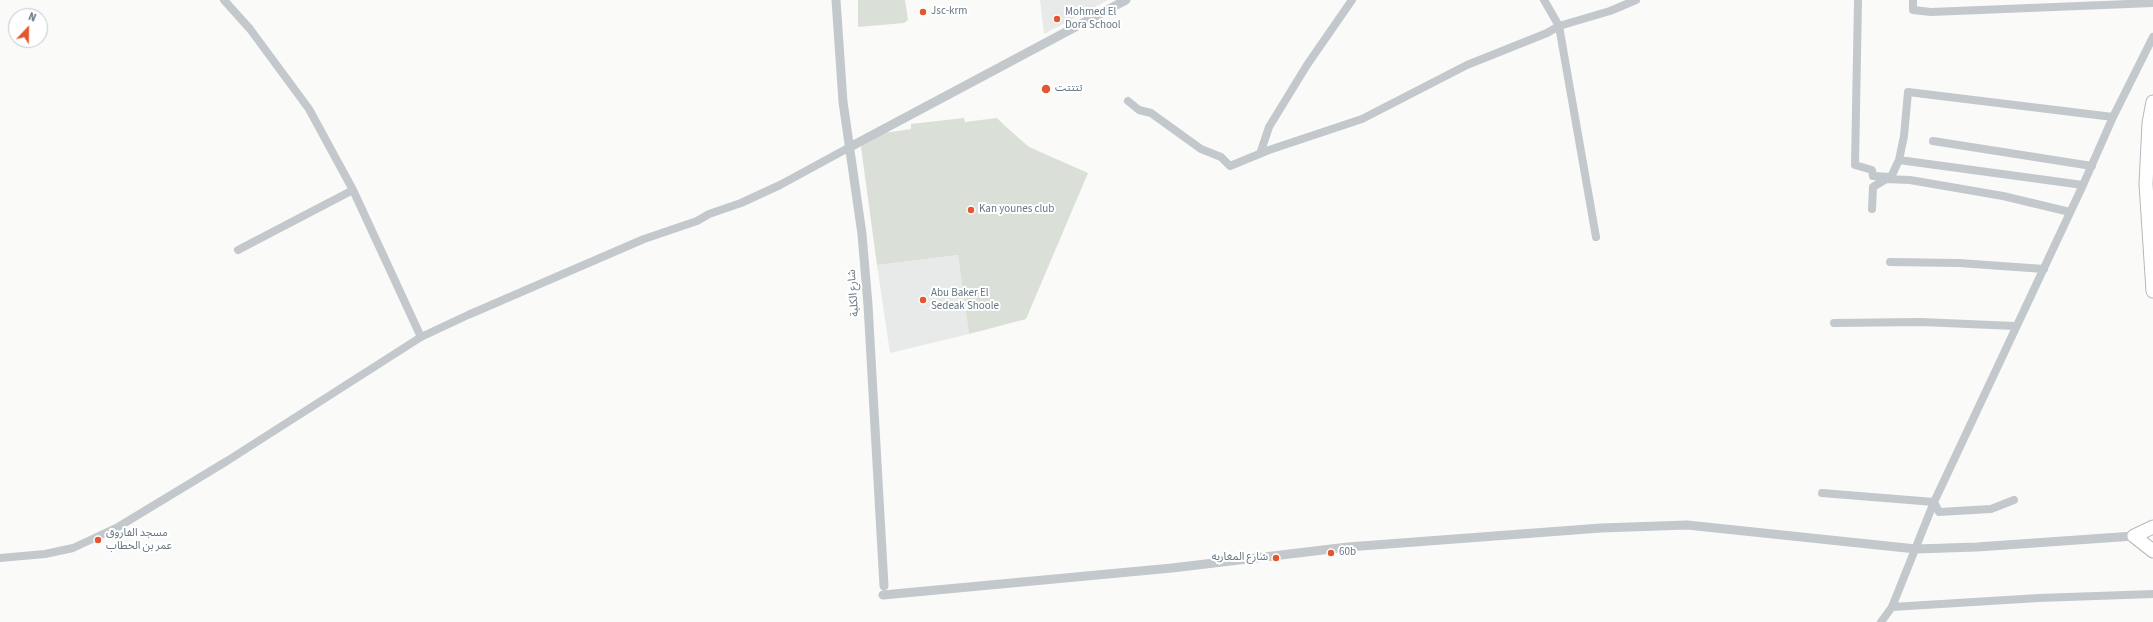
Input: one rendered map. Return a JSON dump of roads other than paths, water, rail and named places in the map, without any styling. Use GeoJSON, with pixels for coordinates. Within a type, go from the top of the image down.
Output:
{"type":"FeatureCollection","features":[{"type":"Feature","properties":{"kind":"highway"},"geometry":{"type":"LineString","coordinates":[[2153,102],[2149,122],[2146,184],[2153,291]]}},
{"type":"Feature","properties":{"kind":"highway"},"geometry":{"type":"LineString","coordinates":[[2153,527],[2134,536],[2153,551]]}},
{"type":"Feature","properties":{"kind":"street"},"geometry":{"type":"LineString","coordinates":[[224,0],[250,28],[309,109],[353,190],[421,337]]}},
{"type":"Feature","properties":{"kind":"street","name":"شارع الكلية"},"geometry":{"type":"LineString","coordinates":[[836,0],[843,102],[862,234],[868,305],[884,590],[1170,568],[1348,547],[1601,528],[1688,525],[1916,549]]}},
{"type":"Feature","properties":{"kind":"street"},"geometry":{"type":"LineString","coordinates":[[0,558],[45,554],[73,548],[118,527],[233,457],[421,337],[468,315],[644,239],[697,221],[709,214],[741,203],[780,185],[1126,0]]}},
{"type":"Feature","properties":{"kind":"street"},"geometry":{"type":"LineString","coordinates":[[1260,154],[1269,127],[1307,65],[1352,0]]}},
{"type":"Feature","properties":{"kind":"street"},"geometry":{"type":"LineString","coordinates":[[1544,0],[1559,26],[1596,237]]}},
{"type":"Feature","properties":{"kind":"street"},"geometry":{"type":"LineString","coordinates":[[1128,101],[1139,110],[1151,113],[1201,149],[1221,157],[1230,166],[1260,154],[1362,119],[1467,65],[1547,33],[1559,26],[1610,11],[1636,0]]}},
{"type":"Feature","properties":{"kind":"street"},"geometry":{"type":"LineString","coordinates":[[1858,0],[1855,165],[1872,170],[1873,176],[1891,177],[1899,160],[1904,136],[1908,92],[2113,117]]}},
{"type":"Feature","properties":{"kind":"street"},"geometry":{"type":"LineString","coordinates":[[1913,0],[1913,10],[1931,12],[2153,3]]}},
{"type":"Feature","properties":{"kind":"street"},"geometry":{"type":"LineString","coordinates":[[1881,622],[1892,607],[1934,502],[2015,326],[2084,185],[2113,117],[2153,37]]}},
{"type":"Feature","properties":{"kind":"street"},"geometry":{"type":"LineString","coordinates":[[1933,141],[2092,166]]}},
{"type":"Feature","properties":{"kind":"street"},"geometry":{"type":"LineString","coordinates":[[1899,160],[2084,185]]}},
{"type":"Feature","properties":{"kind":"street"},"geometry":{"type":"LineString","coordinates":[[1872,209],[1873,187],[1886,179],[1910,180],[2003,196],[2070,212]]}},
{"type":"Feature","properties":{"kind":"street"},"geometry":{"type":"LineString","coordinates":[[238,250],[312,213],[353,190]]}},
{"type":"Feature","properties":{"kind":"street"},"geometry":{"type":"LineString","coordinates":[[1890,262],[1959,263],[2044,269]]}},
{"type":"Feature","properties":{"kind":"street"},"geometry":{"type":"LineString","coordinates":[[1834,323],[1921,322],[2015,326]]}},
{"type":"Feature","properties":{"kind":"street"},"geometry":{"type":"LineString","coordinates":[[1822,493],[1934,502]]}},
{"type":"Feature","properties":{"kind":"street"},"geometry":{"type":"LineString","coordinates":[[1934,502],[1939,512],[1991,509],[2014,500]]}},
{"type":"Feature","properties":{"kind":"street"},"geometry":{"type":"LineString","coordinates":[[1916,549],[1977,547],[2134,536]]}},
{"type":"Feature","properties":{"kind":"street"},"geometry":{"type":"LineString","coordinates":[[1892,607],[2039,598],[2153,594]]}},
{"type":"Feature","properties":{"kind":"place","name":"Jsc-krm"},"geometry":{"type":"Point","coordinates":[923,12]}},
{"type":"Feature","properties":{"kind":"place","name":"Mohmed El Dora School"},"geometry":{"type":"Point","coordinates":[1057,19]}},
{"type":"Feature","properties":{"kind":"place","name":"تتتتت"},"geometry":{"type":"Point","coordinates":[1046,89]}},
{"type":"Feature","properties":{"kind":"place","name":"Kan younes club"},"geometry":{"type":"Point","coordinates":[971,210]}},
{"type":"Feature","properties":{"kind":"place","name":"Abu Baker El Sedeak Shoole"},"geometry":{"type":"Point","coordinates":[923,300]}},
{"type":"Feature","properties":{"kind":"place","name":"مسجد الفاروق عمر بن الخطاب"},"geometry":{"type":"Point","coordinates":[98,540]}},
{"type":"Feature","properties":{"kind":"place","name":"60b"},"geometry":{"type":"Point","coordinates":[1331,553]}},
{"type":"Feature","properties":{"kind":"place","name":"شارع المغاربه"},"geometry":{"type":"Point","coordinates":[1276,558]}}]}
